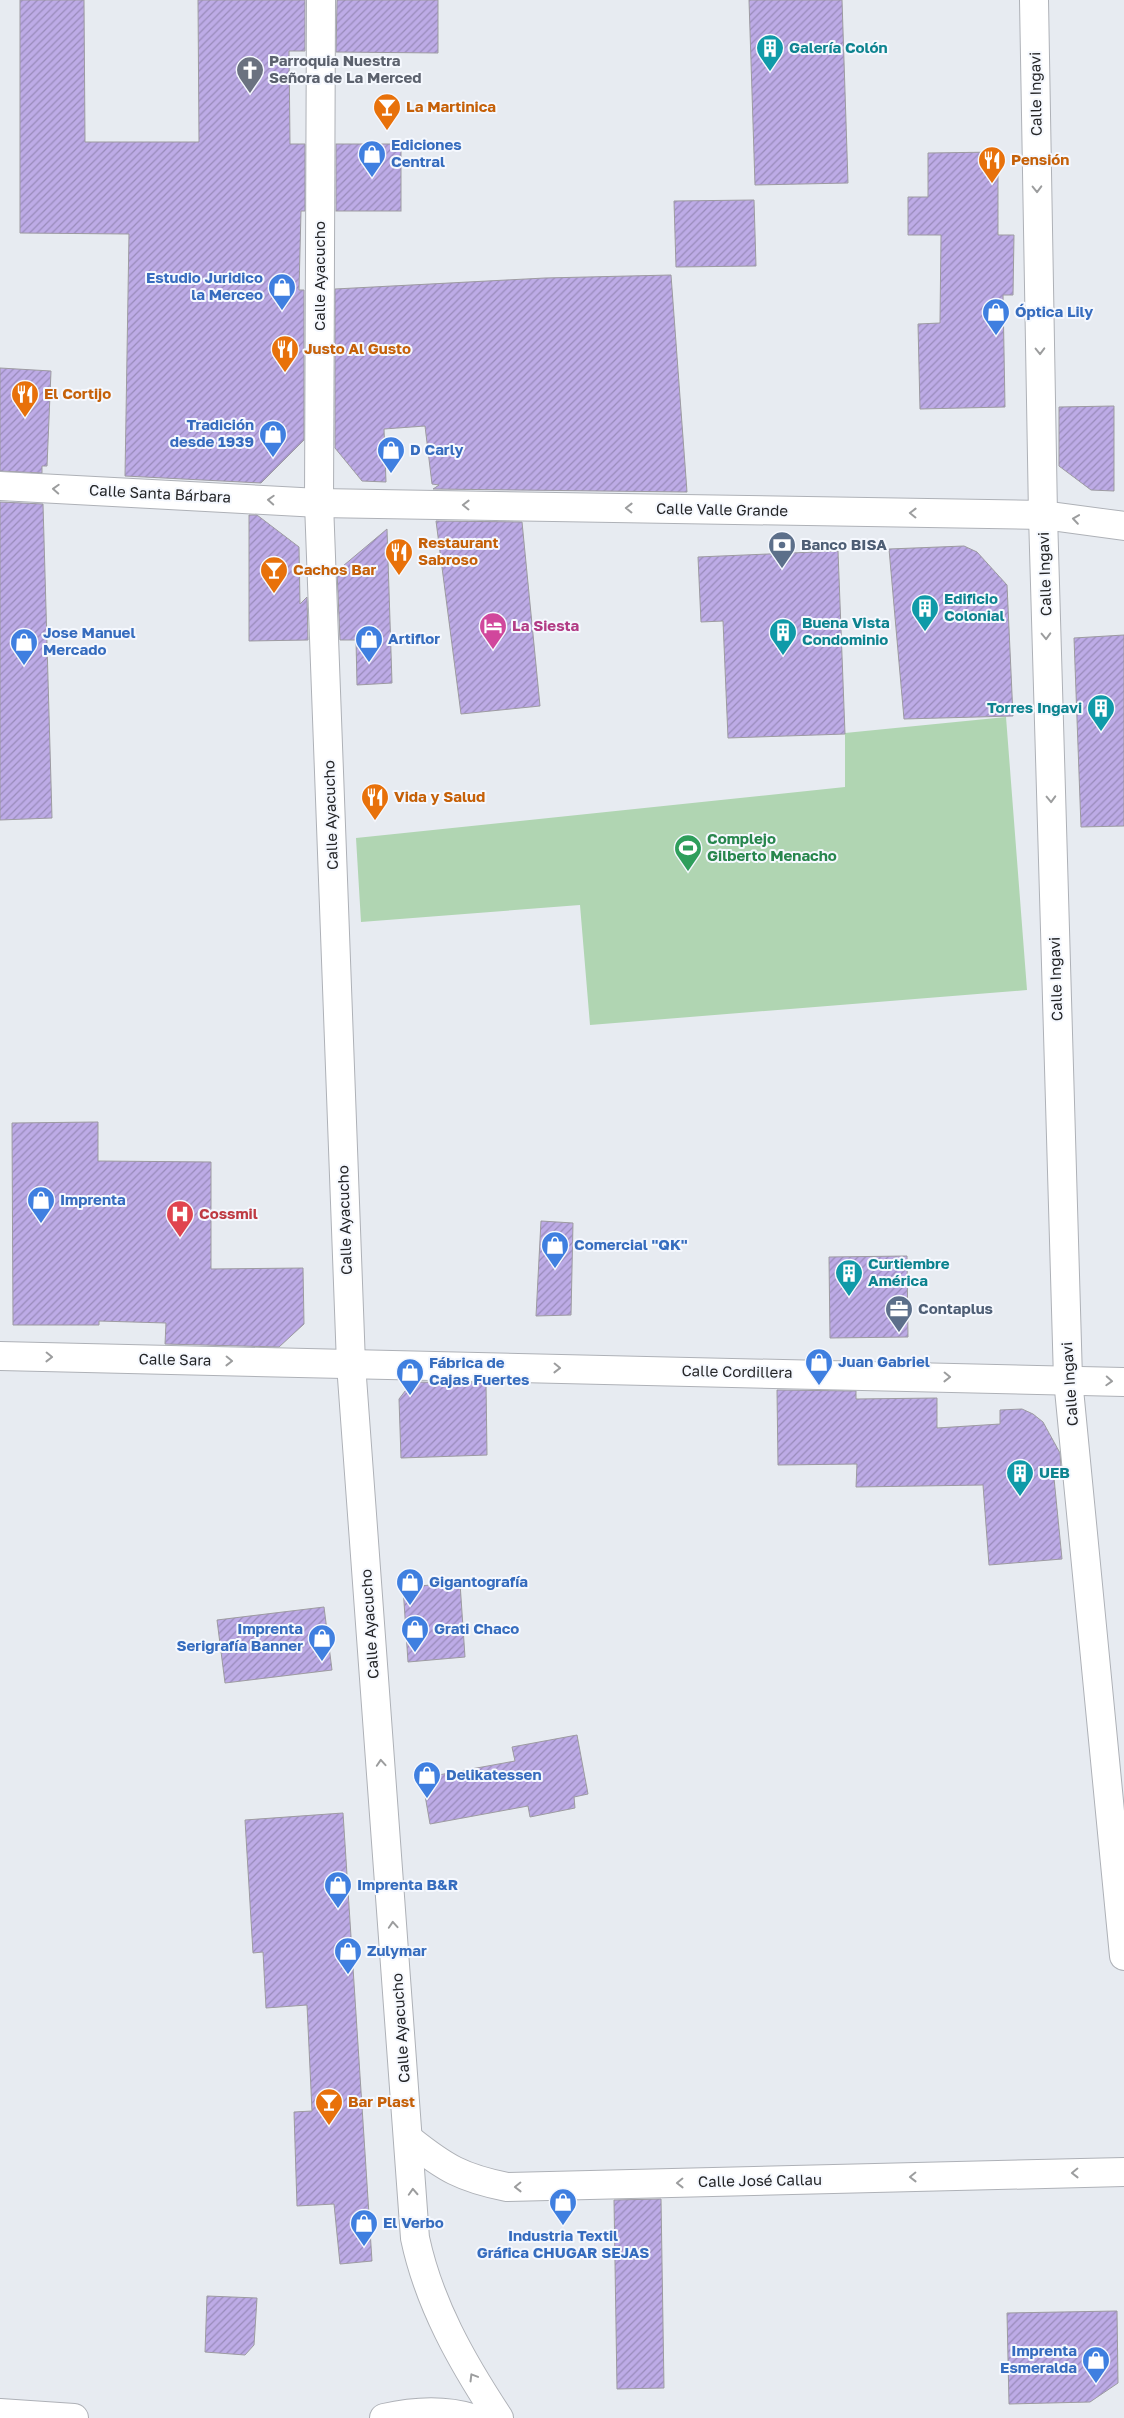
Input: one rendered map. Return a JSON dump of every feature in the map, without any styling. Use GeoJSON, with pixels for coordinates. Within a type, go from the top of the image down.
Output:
{"type":"FeatureCollection","features":[{"type":"Feature","properties":{"kind":"street","name":"Calle Ayacucho"},"geometry":{"type":"LineString","coordinates":[[321,0],[320,503],[350,1364],[410,2140],[415,2238],[422,2271],[438,2312],[462,2358],[499,2418]]}},
{"type":"Feature","properties":{"kind":"street","name":"Calle Ingavi"},"geometry":{"type":"LineString","coordinates":[[1034,0],[1043,515],[1068,1379],[1124,1956]]}},
{"type":"Feature","properties":{"kind":"street","name":"Calle Santa Bárbara"},"geometry":{"type":"LineString","coordinates":[[0,486],[320,503]]}},
{"type":"Feature","properties":{"kind":"street","name":"Calle Valle Grande"},"geometry":{"type":"LineString","coordinates":[[320,503],[1043,515],[1124,526]]}},
{"type":"Feature","properties":{"kind":"street","name":"Calle Sara"},"geometry":{"type":"LineString","coordinates":[[0,1356],[350,1364]]}},
{"type":"Feature","properties":{"kind":"street","name":"Calle Cordillera"},"geometry":{"type":"LineString","coordinates":[[350,1364],[1068,1379],[1124,1382]]}},
{"type":"Feature","properties":{"kind":"street","name":"Calle José Callau"},"geometry":{"type":"LineString","coordinates":[[410,2140],[448,2168],[474,2180],[507,2187],[1124,2172]]}},
{"type":"Feature","properties":{"kind":"street"},"geometry":{"type":"LineString","coordinates":[[384,2418],[406,2412],[433,2411],[472,2418]]}},
{"type":"Feature","properties":{"kind":"street"},"geometry":{"type":"LineString","coordinates":[[0,2413],[74,2418]]}},
{"type":"Feature","properties":{"kind":"green space","name":"Complejo Gilberto Menacho"},"geometry":{"type":"Polygon","coordinates":[[[1006,717],[1027,990],[590,1025],[580,905],[361,922],[356,838],[845,787],[845,733],[1006,717]]]}},
{"type":"Feature","properties":{"kind":"building"},"geometry":{"type":"Polygon","coordinates":[[[20,0],[84,0],[85,142],[199,142],[198,0],[305,0],[305,51],[289,51],[290,144],[305,144],[305,211],[301,211],[299,290],[304,290],[304,440],[261,483],[125,476],[129,234],[20,233],[20,0]]]}},
{"type":"Feature","properties":{"kind":"building"},"geometry":{"type":"Polygon","coordinates":[[[337,0],[438,0],[438,53],[336,52],[337,0]]]}},
{"type":"Feature","properties":{"kind":"building","name":"Galería Colón"},"geometry":{"type":"Polygon","coordinates":[[[749,0],[842,0],[848,183],[755,185],[749,0]]]}},
{"type":"Feature","properties":{"kind":"building","name":"Ediciones Central"},"geometry":{"type":"Polygon","coordinates":[[[336,144],[401,144],[401,211],[336,211],[336,144]]]}},
{"type":"Feature","properties":{"kind":"building"},"geometry":{"type":"Polygon","coordinates":[[[998,152],[998,235],[1014,235],[1013,295],[1003,295],[1005,407],[920,409],[918,324],[940,323],[941,235],[908,235],[908,197],[928,197],[928,153],[998,152]]]}},
{"type":"Feature","properties":{"kind":"building"},"geometry":{"type":"Polygon","coordinates":[[[754,200],[756,266],[676,267],[674,201],[754,200]]]}},
{"type":"Feature","properties":{"kind":"building"},"geometry":{"type":"Polygon","coordinates":[[[671,275],[687,492],[433,489],[439,485],[432,484],[425,426],[384,429],[386,482],[362,481],[335,448],[335,289],[545,278],[671,275]]]}},
{"type":"Feature","properties":{"kind":"building","name":"El Cortijo"},"geometry":{"type":"Polygon","coordinates":[[[0,368],[51,371],[47,466],[42,466],[42,473],[0,471],[0,368]]]}},
{"type":"Feature","properties":{"kind":"building"},"geometry":{"type":"Polygon","coordinates":[[[1114,406],[1114,491],[1091,490],[1059,466],[1059,407],[1114,406]]]}},
{"type":"Feature","properties":{"kind":"building","name":"Jose Manuel Mercado"},"geometry":{"type":"Polygon","coordinates":[[[0,502],[43,504],[52,818],[0,820],[0,502]]]}},
{"type":"Feature","properties":{"kind":"building","name":"Cachos Bar"},"geometry":{"type":"Polygon","coordinates":[[[249,515],[257,515],[299,547],[300,604],[307,597],[308,640],[249,641],[249,515]]]}},
{"type":"Feature","properties":{"kind":"building","name":"La Siesta"},"geometry":{"type":"Polygon","coordinates":[[[436,521],[522,522],[540,706],[461,714],[436,521]]]}},
{"type":"Feature","properties":{"kind":"building"},"geometry":{"type":"Polygon","coordinates":[[[387,529],[392,683],[357,685],[356,640],[340,640],[337,571],[387,529]]]}},
{"type":"Feature","properties":{"kind":"building","name":"Edificio Colonial"},"geometry":{"type":"Polygon","coordinates":[[[964,546],[977,552],[1007,585],[1013,716],[904,719],[889,549],[964,546]]]}},
{"type":"Feature","properties":{"kind":"building","name":"Buena Vista Condominio"},"geometry":{"type":"Polygon","coordinates":[[[838,551],[845,734],[728,738],[723,621],[701,622],[698,557],[838,551]]]}},
{"type":"Feature","properties":{"kind":"building","name":"Torres Ingavi"},"geometry":{"type":"Polygon","coordinates":[[[1124,635],[1124,826],[1081,827],[1074,638],[1124,635]]]}},
{"type":"Feature","properties":{"kind":"building"},"geometry":{"type":"Polygon","coordinates":[[[98,1122],[98,1161],[211,1162],[211,1269],[303,1268],[304,1324],[279,1347],[165,1344],[166,1323],[99,1321],[99,1325],[13,1325],[12,1123],[98,1122]]]}},
{"type":"Feature","properties":{"kind":"building","name":"Comercial \"QK\""},"geometry":{"type":"Polygon","coordinates":[[[541,1221],[573,1223],[571,1315],[536,1316],[541,1221]]]}},
{"type":"Feature","properties":{"kind":"building"},"geometry":{"type":"Polygon","coordinates":[[[907,1256],[908,1337],[830,1338],[829,1257],[907,1256]]]}},
{"type":"Feature","properties":{"kind":"building"},"geometry":{"type":"Polygon","coordinates":[[[412,1382],[486,1383],[487,1455],[401,1458],[399,1399],[412,1382]]]}},
{"type":"Feature","properties":{"kind":"building"},"geometry":{"type":"Polygon","coordinates":[[[777,1390],[856,1391],[856,1399],[937,1398],[937,1428],[1000,1424],[1000,1410],[1022,1409],[1033,1414],[1043,1422],[1060,1453],[1061,1468],[1053,1468],[1062,1559],[989,1565],[983,1485],[856,1487],[857,1464],[778,1465],[777,1390]]]}},
{"type":"Feature","properties":{"kind":"building"},"geometry":{"type":"Polygon","coordinates":[[[460,1583],[465,1657],[408,1662],[403,1587],[460,1583]]]}},
{"type":"Feature","properties":{"kind":"building"},"geometry":{"type":"Polygon","coordinates":[[[324,1607],[332,1670],[225,1683],[217,1620],[324,1607]]]}},
{"type":"Feature","properties":{"kind":"building"},"geometry":{"type":"Polygon","coordinates":[[[577,1735],[588,1794],[574,1797],[575,1808],[530,1817],[528,1806],[430,1824],[422,1778],[515,1761],[512,1747],[577,1735]]]}},
{"type":"Feature","properties":{"kind":"building"},"geometry":{"type":"Polygon","coordinates":[[[343,1813],[372,2261],[340,2264],[334,2204],[297,2206],[294,2112],[312,2111],[307,2005],[266,2008],[263,1952],[253,1953],[245,1820],[343,1813]]]}},
{"type":"Feature","properties":{"kind":"building"},"geometry":{"type":"Polygon","coordinates":[[[661,2199],[664,2388],[617,2389],[614,2200],[661,2199]]]}},
{"type":"Feature","properties":{"kind":"building"},"geometry":{"type":"Polygon","coordinates":[[[207,2296],[257,2298],[254,2345],[245,2355],[205,2352],[207,2296]]]}},
{"type":"Feature","properties":{"kind":"building"},"geometry":{"type":"Polygon","coordinates":[[[1117,2311],[1118,2383],[1090,2402],[1009,2404],[1007,2313],[1117,2311]]]}},
{"type":"Feature","properties":{"kind":"place","name":"Galería Colón"},"geometry":{"type":"Point","coordinates":[770,72]}},
{"type":"Feature","properties":{"kind":"place","name":"Parroquia Nuestra Señora de La Merced"},"geometry":{"type":"Point","coordinates":[250,94]}},
{"type":"Feature","properties":{"kind":"place","name":"La Martinica"},"geometry":{"type":"Point","coordinates":[387,131]}},
{"type":"Feature","properties":{"kind":"place","name":"Ediciones Central"},"geometry":{"type":"Point","coordinates":[372,178]}},
{"type":"Feature","properties":{"kind":"place","name":"Pensión"},"geometry":{"type":"Point","coordinates":[992,184]}},
{"type":"Feature","properties":{"kind":"place","name":"Estudio Juridico la Merceo"},"geometry":{"type":"Point","coordinates":[282,311]}},
{"type":"Feature","properties":{"kind":"place","name":"Óptica Lily"},"geometry":{"type":"Point","coordinates":[996,336]}},
{"type":"Feature","properties":{"kind":"place","name":"Justo Al Gusto"},"geometry":{"type":"Point","coordinates":[285,373]}},
{"type":"Feature","properties":{"kind":"place","name":"El Cortijo"},"geometry":{"type":"Point","coordinates":[25,418]}},
{"type":"Feature","properties":{"kind":"place","name":"Tradición desde 1939"},"geometry":{"type":"Point","coordinates":[273,458]}},
{"type":"Feature","properties":{"kind":"place","name":"D Carly"},"geometry":{"type":"Point","coordinates":[391,474]}},
{"type":"Feature","properties":{"kind":"place","name":"Banco BISA"},"geometry":{"type":"Point","coordinates":[782,569]}},
{"type":"Feature","properties":{"kind":"place","name":"Restaurant Sabroso"},"geometry":{"type":"Point","coordinates":[399,576]}},
{"type":"Feature","properties":{"kind":"place","name":"Cachos Bar"},"geometry":{"type":"Point","coordinates":[274,594]}},
{"type":"Feature","properties":{"kind":"place","name":"Edificio Colonial"},"geometry":{"type":"Point","coordinates":[925,632]}},
{"type":"Feature","properties":{"kind":"place","name":"La Siesta"},"geometry":{"type":"Point","coordinates":[493,650]}},
{"type":"Feature","properties":{"kind":"place","name":"Buena Vista Condominio"},"geometry":{"type":"Point","coordinates":[783,656]}},
{"type":"Feature","properties":{"kind":"place","name":"Artiflor"},"geometry":{"type":"Point","coordinates":[369,663]}},
{"type":"Feature","properties":{"kind":"place","name":"Jose Manuel Mercado"},"geometry":{"type":"Point","coordinates":[24,666]}},
{"type":"Feature","properties":{"kind":"place","name":"Torres Ingavi"},"geometry":{"type":"Point","coordinates":[1101,732]}},
{"type":"Feature","properties":{"kind":"place","name":"Vida y Salud"},"geometry":{"type":"Point","coordinates":[375,821]}},
{"type":"Feature","properties":{"kind":"place","name":"Complejo Gilberto Menacho"},"geometry":{"type":"Point","coordinates":[688,872]}},
{"type":"Feature","properties":{"kind":"place","name":"Imprenta"},"geometry":{"type":"Point","coordinates":[41,1224]}},
{"type":"Feature","properties":{"kind":"place","name":"Cossmil"},"geometry":{"type":"Point","coordinates":[180,1238]}},
{"type":"Feature","properties":{"kind":"place","name":"Comercial \"QK\""},"geometry":{"type":"Point","coordinates":[555,1269]}},
{"type":"Feature","properties":{"kind":"place","name":"Curtiembre América"},"geometry":{"type":"Point","coordinates":[849,1297]}},
{"type":"Feature","properties":{"kind":"place","name":"Contaplus"},"geometry":{"type":"Point","coordinates":[899,1333]}},
{"type":"Feature","properties":{"kind":"place","name":"Juan Gabriel"},"geometry":{"type":"Point","coordinates":[819,1386]}},
{"type":"Feature","properties":{"kind":"place","name":"Fábrica de Cajas Fuertes"},"geometry":{"type":"Point","coordinates":[410,1396]}},
{"type":"Feature","properties":{"kind":"place","name":"UEB"},"geometry":{"type":"Point","coordinates":[1020,1497]}},
{"type":"Feature","properties":{"kind":"place","name":"Gigantografía"},"geometry":{"type":"Point","coordinates":[410,1606]}},
{"type":"Feature","properties":{"kind":"place","name":"Grati Chaco"},"geometry":{"type":"Point","coordinates":[415,1653]}},
{"type":"Feature","properties":{"kind":"place","name":"Imprenta Serigrafía Banner"},"geometry":{"type":"Point","coordinates":[322,1662]}},
{"type":"Feature","properties":{"kind":"place","name":"Delikatessen"},"geometry":{"type":"Point","coordinates":[427,1799]}},
{"type":"Feature","properties":{"kind":"place","name":"Imprenta B&R"},"geometry":{"type":"Point","coordinates":[338,1909]}},
{"type":"Feature","properties":{"kind":"place","name":"Zulymar"},"geometry":{"type":"Point","coordinates":[348,1975]}},
{"type":"Feature","properties":{"kind":"place","name":"Bar Plast"},"geometry":{"type":"Point","coordinates":[329,2126]}},
{"type":"Feature","properties":{"kind":"place","name":"Industria Textil Gráfica CHUGAR SEJAS"},"geometry":{"type":"Point","coordinates":[563,2226]}},
{"type":"Feature","properties":{"kind":"place","name":"El Verbo"},"geometry":{"type":"Point","coordinates":[364,2247]}},
{"type":"Feature","properties":{"kind":"place","name":"Imprenta Esmeralda"},"geometry":{"type":"Point","coordinates":[1096,2384]}}]}
